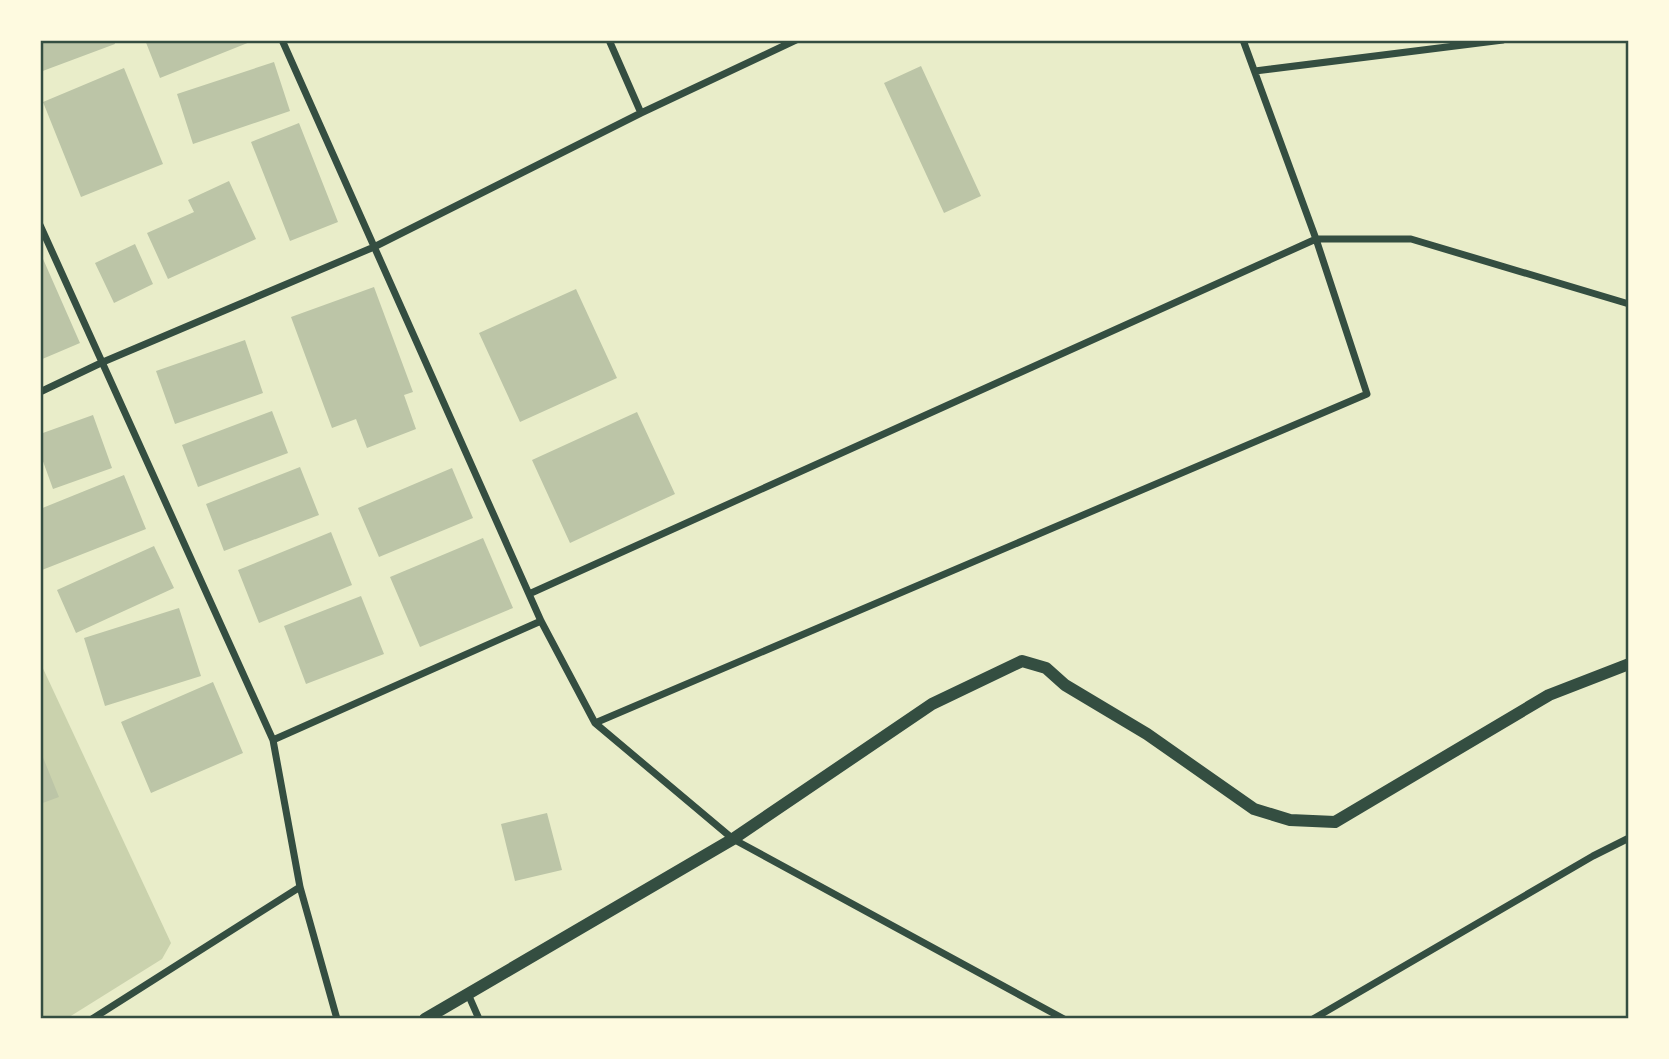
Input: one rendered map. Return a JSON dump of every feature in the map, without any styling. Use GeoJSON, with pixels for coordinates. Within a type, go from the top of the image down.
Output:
{"type":"FeatureCollection","features":[{"type":"Feature","properties":{"kind":"street"},"geometry":{"type":"LineString","coordinates":[[282,40],[541,621],[595,723],[733,839],[1064,1019]]}},
{"type":"Feature","properties":{"kind":"street"},"geometry":{"type":"LineString","coordinates":[[609,40],[641,113]]}},
{"type":"Feature","properties":{"kind":"street"},"geometry":{"type":"LineString","coordinates":[[40,392],[103,362],[374,247],[641,113],[796,40]]}},
{"type":"Feature","properties":{"kind":"street"},"geometry":{"type":"LineString","coordinates":[[595,723],[1367,394],[1316,239],[1243,40]]}},
{"type":"Feature","properties":{"kind":"street"},"geometry":{"type":"LineString","coordinates":[[1255,71],[1503,40]]}},
{"type":"Feature","properties":{"kind":"street"},"geometry":{"type":"LineString","coordinates":[[40,225],[273,740],[300,887],[337,1019]]}},
{"type":"Feature","properties":{"kind":"street"},"geometry":{"type":"LineString","coordinates":[[530,594],[1316,239],[1412,239],[1629,304]]}},
{"type":"Feature","properties":{"kind":"street"},"geometry":{"type":"LineString","coordinates":[[273,740],[541,621]]}},
{"type":"Feature","properties":{"kind":"street"},"geometry":{"type":"LineString","coordinates":[[425,1019],[733,839],[932,704],[1022,662],[1046,668],[1065,685],[1147,734],[1254,809],[1290,820],[1335,822],[1549,695],[1629,664]]}},
{"type":"Feature","properties":{"kind":"street"},"geometry":{"type":"LineString","coordinates":[[1313,1019],[1593,856],[1629,838]]}},
{"type":"Feature","properties":{"kind":"street"},"geometry":{"type":"LineString","coordinates":[[92,1019],[300,887]]}},
{"type":"Feature","properties":{"kind":"street"},"geometry":{"type":"LineString","coordinates":[[468,994],[479,1019]]}},
{"type":"Feature","properties":{"kind":"green space"},"geometry":{"type":"Polygon","coordinates":[[[40,662],[171,943],[162,959],[66,1019],[40,1019],[40,662]]]}},
{"type":"Feature","properties":{"kind":"building"},"geometry":{"type":"Polygon","coordinates":[[[40,40],[114,40],[115,44],[40,72],[40,40]]]}},
{"type":"Feature","properties":{"kind":"building"},"geometry":{"type":"Polygon","coordinates":[[[145,40],[255,40],[160,78],[145,40]]]}},
{"type":"Feature","properties":{"kind":"building"},"geometry":{"type":"Polygon","coordinates":[[[274,62],[290,111],[193,144],[177,94],[274,62]]]}},
{"type":"Feature","properties":{"kind":"building"},"geometry":{"type":"Polygon","coordinates":[[[921,66],[981,196],[944,213],[884,83],[921,66]]]}},
{"type":"Feature","properties":{"kind":"building"},"geometry":{"type":"Polygon","coordinates":[[[124,68],[163,164],[81,197],[43,102],[124,68]]]}},
{"type":"Feature","properties":{"kind":"building"},"geometry":{"type":"Polygon","coordinates":[[[299,123],[338,222],[290,241],[251,142],[299,123]]]}},
{"type":"Feature","properties":{"kind":"building"},"geometry":{"type":"Polygon","coordinates":[[[229,181],[256,239],[168,279],[147,233],[194,212],[188,200],[229,181]]]}},
{"type":"Feature","properties":{"kind":"building"},"geometry":{"type":"Polygon","coordinates":[[[135,244],[153,284],[114,303],[95,263],[135,244]]]}},
{"type":"Feature","properties":{"kind":"building"},"geometry":{"type":"Polygon","coordinates":[[[40,252],[80,343],[40,360],[40,252]]]}},
{"type":"Feature","properties":{"kind":"building"},"geometry":{"type":"Polygon","coordinates":[[[374,287],[413,392],[404,395],[416,429],[367,448],[356,419],[332,428],[291,317],[374,287]]]}},
{"type":"Feature","properties":{"kind":"building"},"geometry":{"type":"Polygon","coordinates":[[[576,289],[617,378],[520,422],[479,333],[576,289]]]}},
{"type":"Feature","properties":{"kind":"building"},"geometry":{"type":"Polygon","coordinates":[[[245,340],[263,393],[175,424],[156,371],[245,340]]]}},
{"type":"Feature","properties":{"kind":"building"},"geometry":{"type":"Polygon","coordinates":[[[272,411],[288,453],[198,487],[182,445],[272,411]]]}},
{"type":"Feature","properties":{"kind":"building"},"geometry":{"type":"Polygon","coordinates":[[[637,412],[675,494],[570,543],[532,460],[637,412]]]}},
{"type":"Feature","properties":{"kind":"building"},"geometry":{"type":"Polygon","coordinates":[[[93,415],[112,468],[53,489],[40,453],[40,434],[93,415]]]}},
{"type":"Feature","properties":{"kind":"building"},"geometry":{"type":"Polygon","coordinates":[[[300,467],[319,515],[224,551],[206,504],[300,467]]]}},
{"type":"Feature","properties":{"kind":"building"},"geometry":{"type":"Polygon","coordinates":[[[452,468],[473,518],[379,557],[358,508],[452,468]]]}},
{"type":"Feature","properties":{"kind":"building"},"geometry":{"type":"Polygon","coordinates":[[[124,475],[146,529],[42,570],[40,509],[124,475]]]}},
{"type":"Feature","properties":{"kind":"building"},"geometry":{"type":"Polygon","coordinates":[[[331,532],[352,585],[259,623],[238,570],[331,532]]]}},
{"type":"Feature","properties":{"kind":"building"},"geometry":{"type":"Polygon","coordinates":[[[483,538],[513,608],[420,647],[390,577],[483,538]]]}},
{"type":"Feature","properties":{"kind":"building"},"geometry":{"type":"Polygon","coordinates":[[[154,546],[174,588],[76,633],[57,590],[154,546]]]}},
{"type":"Feature","properties":{"kind":"building"},"geometry":{"type":"Polygon","coordinates":[[[361,596],[384,654],[306,684],[284,626],[361,596]]]}},
{"type":"Feature","properties":{"kind":"building"},"geometry":{"type":"Polygon","coordinates":[[[179,608],[201,676],[105,706],[84,638],[179,608]]]}},
{"type":"Feature","properties":{"kind":"building"},"geometry":{"type":"Polygon","coordinates":[[[213,682],[243,753],[151,793],[121,722],[213,682]]]}},
{"type":"Feature","properties":{"kind":"building"},"geometry":{"type":"Polygon","coordinates":[[[40,750],[59,797],[40,804],[40,750]]]}},
{"type":"Feature","properties":{"kind":"building"},"geometry":{"type":"Polygon","coordinates":[[[547,813],[562,870],[515,881],[501,824],[547,813]]]}}]}
